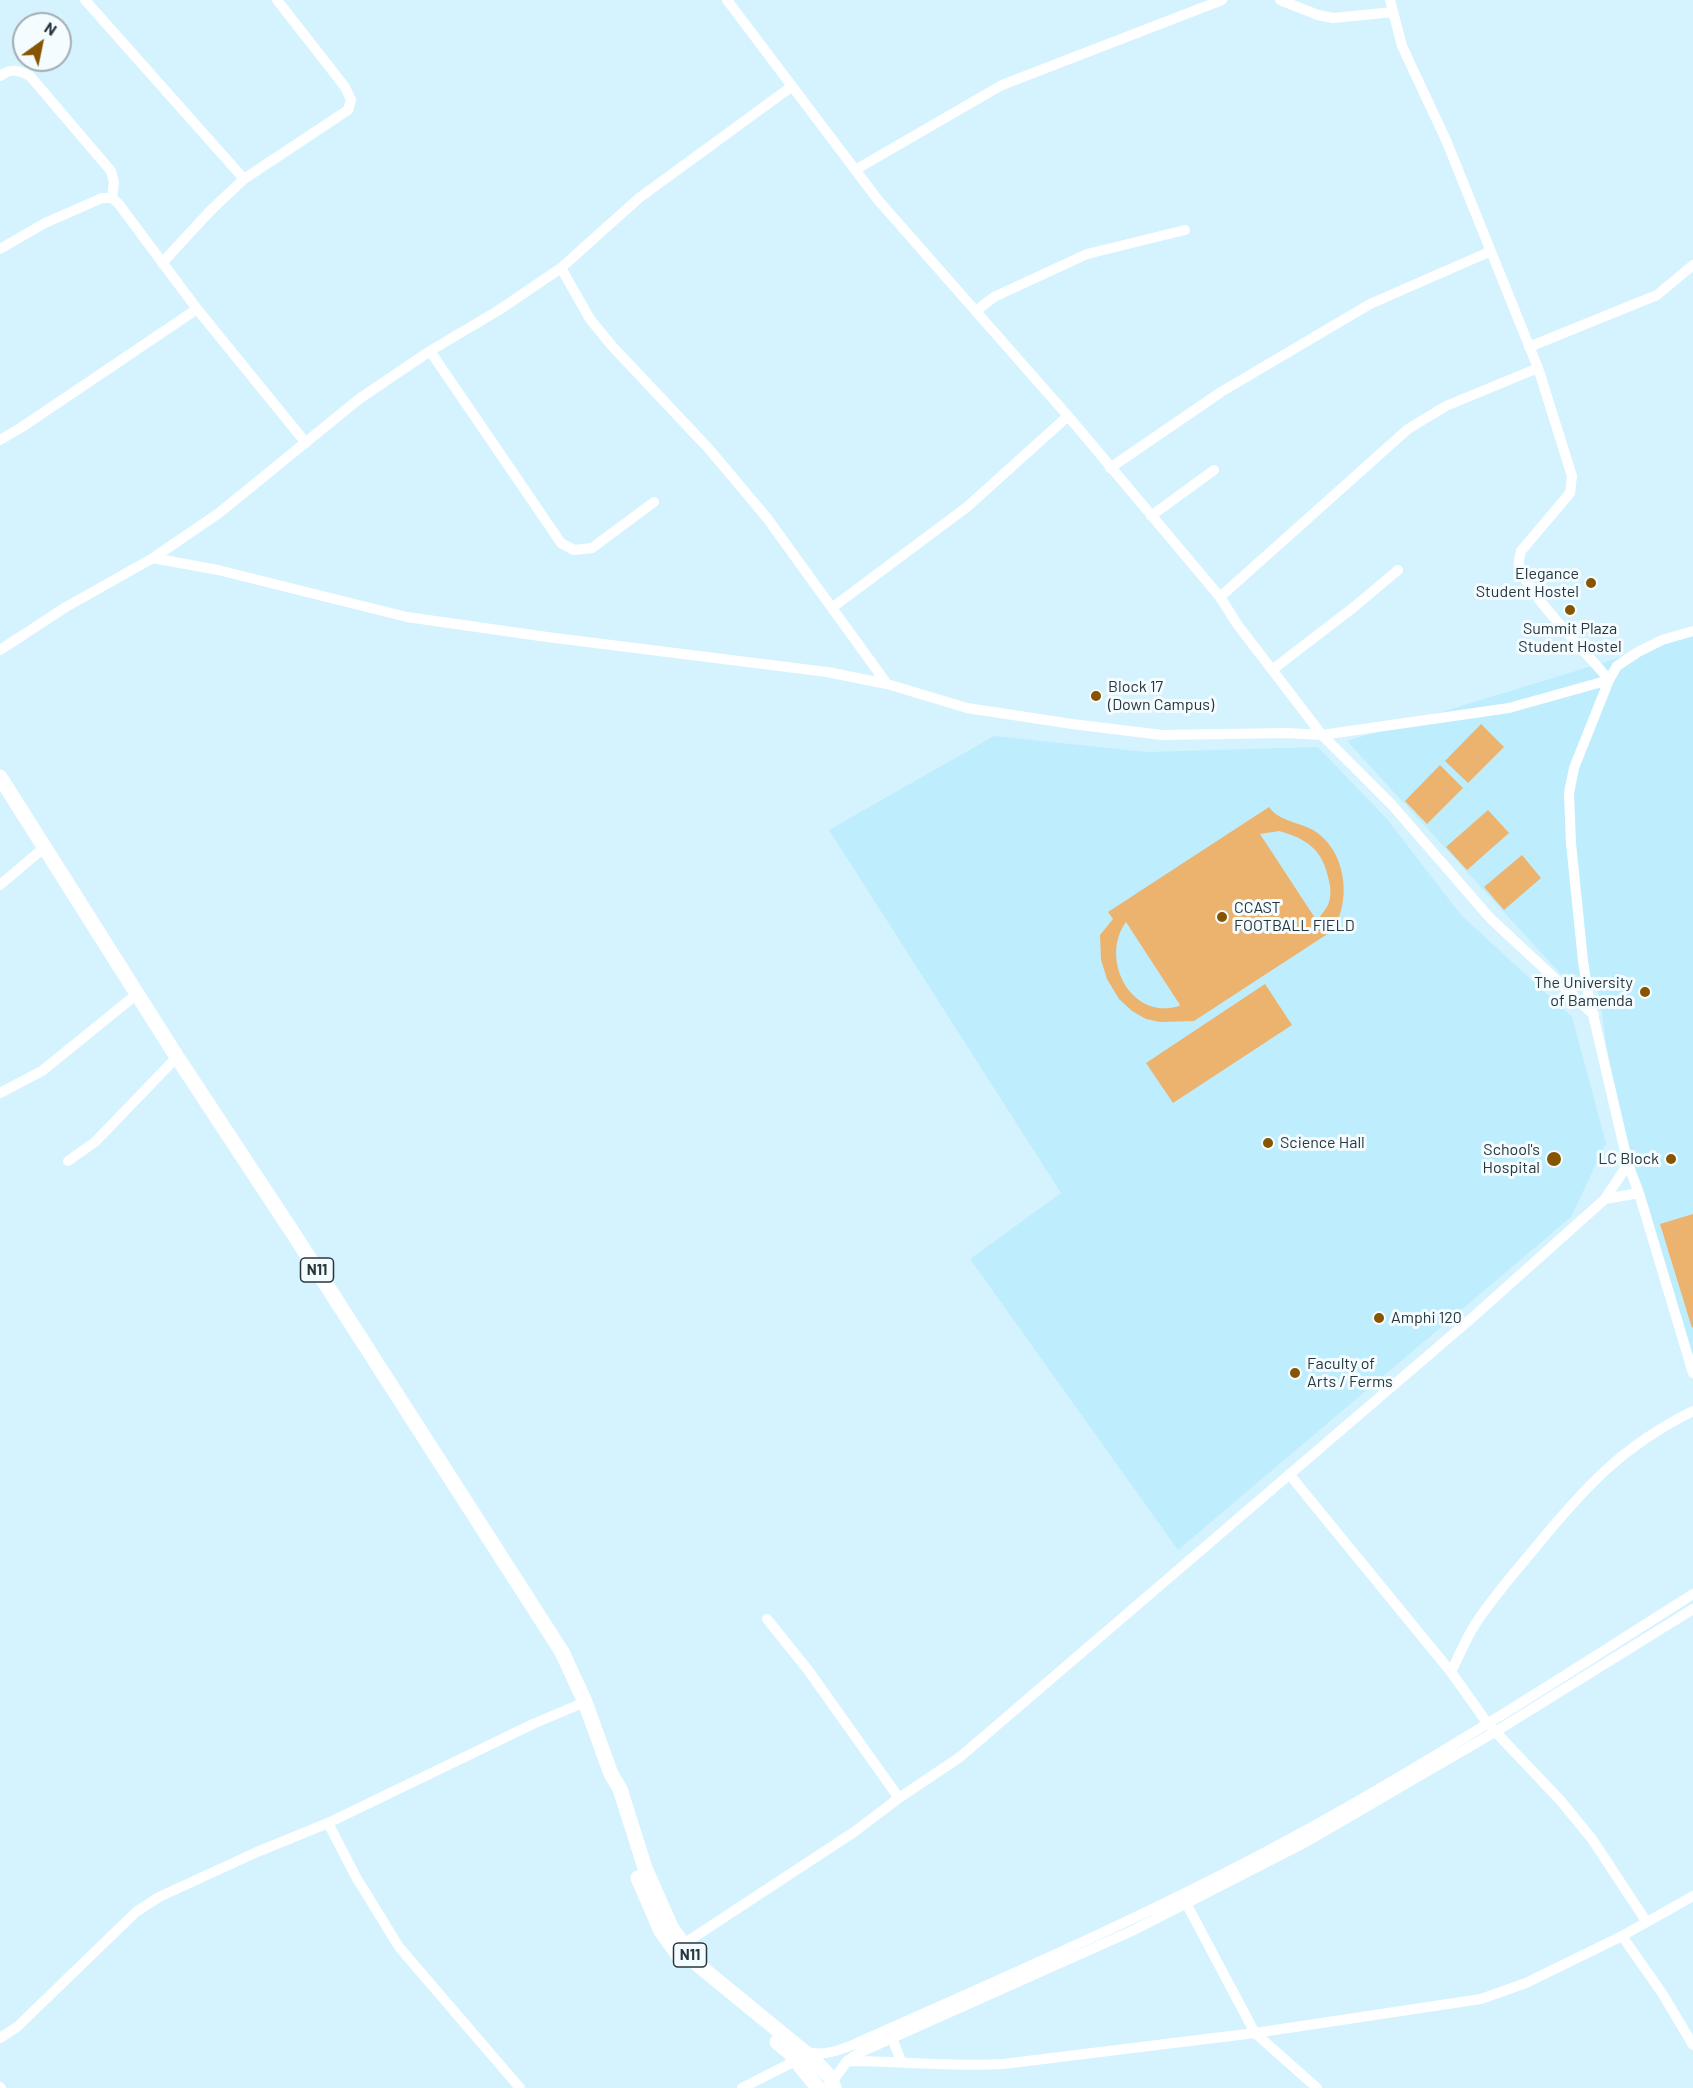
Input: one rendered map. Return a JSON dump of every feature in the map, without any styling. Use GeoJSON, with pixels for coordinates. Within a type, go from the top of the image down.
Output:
{"type":"FeatureCollection","features":[{"type":"Feature","properties":{"kind":"highway","name":"N11"},"geometry":{"type":"LineString","coordinates":[[0,777],[177,1057],[562,1652],[585,1701],[611,1774],[620,1789],[645,1868],[678,1948],[799,2058],[818,2088]]}},
{"type":"Feature","properties":{"kind":"highway","name":"N11"},"geometry":{"type":"LineString","coordinates":[[799,2058],[822,2066],[830,2086]]}},
{"type":"Feature","properties":{"kind":"street"},"geometry":{"type":"LineString","coordinates":[[85,0],[244,179]]}},
{"type":"Feature","properties":{"kind":"street"},"geometry":{"type":"LineString","coordinates":[[162,263],[211,210],[244,179],[348,110],[351,100],[345,87],[277,0]]}},
{"type":"Feature","properties":{"kind":"street"},"geometry":{"type":"LineString","coordinates":[[727,0],[878,200],[1068,416],[1220,597],[1237,624],[1322,735],[1392,805],[1490,918],[1594,1016]]}},
{"type":"Feature","properties":{"kind":"street"},"geometry":{"type":"LineString","coordinates":[[855,170],[1002,85],[1222,0]]}},
{"type":"Feature","properties":{"kind":"street"},"geometry":{"type":"LineString","coordinates":[[1280,0],[1318,15],[1333,18],[1393,12]]}},
{"type":"Feature","properties":{"kind":"street"},"geometry":{"type":"LineString","coordinates":[[1390,0],[1402,46],[1446,140],[1489,252],[1538,368],[1572,476],[1570,493],[1521,551],[1519,564],[1524,579],[1609,680]]}},
{"type":"Feature","properties":{"kind":"street"},"geometry":{"type":"LineString","coordinates":[[0,76],[6,72],[19,70],[30,76],[111,171],[114,182],[111,198]]}},
{"type":"Feature","properties":{"kind":"street"},"geometry":{"type":"LineString","coordinates":[[0,650],[66,607],[153,558],[219,513],[359,399],[561,268],[639,198],[791,87]]}},
{"type":"Feature","properties":{"kind":"street"},"geometry":{"type":"LineString","coordinates":[[0,249],[45,223],[102,198],[111,198],[118,203],[197,309],[306,443]]}},
{"type":"Feature","properties":{"kind":"street"},"geometry":{"type":"LineString","coordinates":[[976,310],[994,297],[1087,254],[1185,231]]}},
{"type":"Feature","properties":{"kind":"street"},"geometry":{"type":"LineString","coordinates":[[1110,468],[1221,392],[1370,304],[1489,252]]}},
{"type":"Feature","properties":{"kind":"street"},"geometry":{"type":"LineString","coordinates":[[1529,347],[1658,295],[1693,265]]}},
{"type":"Feature","properties":{"kind":"street"},"geometry":{"type":"LineString","coordinates":[[561,268],[590,319],[767,518],[887,684]]}},
{"type":"Feature","properties":{"kind":"street"},"geometry":{"type":"LineString","coordinates":[[0,440],[197,309]]}},
{"type":"Feature","properties":{"kind":"street"},"geometry":{"type":"LineString","coordinates":[[430,351],[561,543],[574,550],[592,548],[654,502]]}},
{"type":"Feature","properties":{"kind":"street"},"geometry":{"type":"LineString","coordinates":[[1220,597],[1408,429],[1446,406],[1538,368]]}},
{"type":"Feature","properties":{"kind":"street"},"geometry":{"type":"LineString","coordinates":[[833,607],[967,507],[1068,416]]}},
{"type":"Feature","properties":{"kind":"street"},"geometry":{"type":"LineString","coordinates":[[1151,516],[1214,470]]}},
{"type":"Feature","properties":{"kind":"street"},"geometry":{"type":"LineString","coordinates":[[153,558],[218,570],[407,616],[547,637],[827,672],[887,684],[967,708],[1162,735],[1287,733],[1322,735],[1509,708],[1609,680]]}},
{"type":"Feature","properties":{"kind":"street"},"geometry":{"type":"LineString","coordinates":[[1272,670],[1398,570]]}},
{"type":"Feature","properties":{"kind":"street"},"geometry":{"type":"LineString","coordinates":[[1693,631],[1662,640],[1617,666],[1609,680],[1574,768],[1569,793],[1571,843],[1583,961],[1594,1016],[1629,1164],[1693,1373]]}},
{"type":"Feature","properties":{"kind":"street"},"geometry":{"type":"LineString","coordinates":[[0,885],[45,846]]}},
{"type":"Feature","properties":{"kind":"street"},"geometry":{"type":"LineString","coordinates":[[0,1093],[42,1071],[137,994]]}},
{"type":"Feature","properties":{"kind":"street"},"geometry":{"type":"LineString","coordinates":[[68,1161],[94,1142],[177,1057]]}},
{"type":"Feature","properties":{"kind":"street"},"geometry":{"type":"LineString","coordinates":[[678,1948],[854,1832],[898,1798],[960,1757],[1473,1317],[1605,1199],[1629,1164]]}},
{"type":"Feature","properties":{"kind":"street"},"geometry":{"type":"LineString","coordinates":[[1605,1199],[1639,1193]]}},
{"type":"Feature","properties":{"kind":"street"},"geometry":{"type":"LineString","coordinates":[[1451,1672],[1475,1624],[1560,1517],[1600,1473],[1636,1443],[1693,1411]]}},
{"type":"Feature","properties":{"kind":"street"},"geometry":{"type":"LineString","coordinates":[[1289,1473],[1451,1672],[1491,1728],[1592,1839],[1646,1921]]}},
{"type":"Feature","properties":{"kind":"street"},"geometry":{"type":"LineString","coordinates":[[742,2088],[799,2058],[835,2052],[1128,1922],[1301,1833],[1491,1728],[1693,1594]]}},
{"type":"Feature","properties":{"kind":"street"},"geometry":{"type":"LineString","coordinates":[[830,2086],[847,2061],[861,2052],[1132,1931],[1306,1842],[1491,1728],[1693,1609]]}},
{"type":"Feature","properties":{"kind":"street"},"geometry":{"type":"LineString","coordinates":[[767,1619],[860,1741],[898,1798]]}},
{"type":"Feature","properties":{"kind":"street"},"geometry":{"type":"LineString","coordinates":[[0,2038],[17,2027],[136,1912],[151,1902],[198,1878],[328,1823],[585,1701]]}},
{"type":"Feature","properties":{"kind":"street"},"geometry":{"type":"LineString","coordinates":[[328,1823],[356,1877],[399,1947],[520,2088]]}},
{"type":"Feature","properties":{"kind":"street"},"geometry":{"type":"LineString","coordinates":[[847,2061],[901,2061],[963,2067],[1004,2064],[1255,2033],[1481,1999],[1526,1983],[1622,1936],[1693,1896]]}},
{"type":"Feature","properties":{"kind":"street"},"geometry":{"type":"LineString","coordinates":[[1186,1904],[1255,2033],[1317,2088]]}},
{"type":"Feature","properties":{"kind":"street"},"geometry":{"type":"LineString","coordinates":[[1622,1936],[1662,1993],[1693,2045]]}},
{"type":"Feature","properties":{"kind":"street"},"geometry":{"type":"LineString","coordinates":[[892,2038],[901,2061]]}},
{"type":"Feature","properties":{"kind":"shaded area","name":"The University of Bamenda"},"geometry":{"type":"Polygon","coordinates":[[[1693,635],[1693,1360],[1616,1114],[1600,1000],[1595,984],[1568,982],[1347,741],[1693,635]]]}},
{"type":"Feature","properties":{"kind":"shaded area"},"geometry":{"type":"Polygon","coordinates":[[[1481,724],[1504,747],[1468,783],[1445,761],[1481,724]]]}},
{"type":"Feature","properties":{"kind":"shaded area"},"geometry":{"type":"Polygon","coordinates":[[[994,736],[1147,752],[1318,747],[1387,819],[1461,915],[1572,1017],[1606,1143],[1571,1217],[1178,1550],[970,1259],[1061,1193],[829,830],[994,736]]]}},
{"type":"Feature","properties":{"kind":"shaded area"},"geometry":{"type":"Polygon","coordinates":[[[1440,765],[1463,788],[1427,824],[1405,801],[1440,765]]]}},
{"type":"Feature","properties":{"kind":"shaded area","name":"CCAST FOOTBALL FIELD"},"geometry":{"type":"Polygon","coordinates":[[[1269,807],[1278,815],[1313,830],[1323,837],[1337,857],[1343,881],[1342,906],[1338,919],[1329,933],[1194,1021],[1160,1022],[1146,1019],[1132,1011],[1119,999],[1107,979],[1101,960],[1100,935],[1113,919],[1108,912],[1269,807]],[[1279,831],[1260,834],[1317,921],[1328,905],[1330,896],[1330,884],[1323,861],[1313,847],[1306,842],[1279,831]],[[1126,922],[1119,937],[1116,953],[1118,969],[1124,984],[1134,996],[1147,1004],[1162,1008],[1179,1006],[1180,1005],[1126,922]]]}},
{"type":"Feature","properties":{"kind":"shaded area"},"geometry":{"type":"Polygon","coordinates":[[[1488,810],[1509,833],[1467,870],[1446,847],[1488,810]]]}},
{"type":"Feature","properties":{"kind":"shaded area"},"geometry":{"type":"Polygon","coordinates":[[[1522,855],[1541,878],[1504,910],[1484,887],[1522,855]]]}},
{"type":"Feature","properties":{"kind":"shaded area"},"geometry":{"type":"Polygon","coordinates":[[[1265,984],[1292,1025],[1173,1103],[1146,1063],[1265,984]]]}},
{"type":"Feature","properties":{"kind":"shaded area"},"geometry":{"type":"Polygon","coordinates":[[[1693,1214],[1693,1327],[1692,1328],[1660,1224],[1693,1214]]]}},
{"type":"Feature","properties":{"kind":"place","name":"Elegance Student Hostel"},"geometry":{"type":"Point","coordinates":[1591,583]}},
{"type":"Feature","properties":{"kind":"place","name":"Summit Plaza Student Hostel"},"geometry":{"type":"Point","coordinates":[1570,610]}},
{"type":"Feature","properties":{"kind":"place","name":"Block 17 (Down Campus)"},"geometry":{"type":"Point","coordinates":[1096,696]}},
{"type":"Feature","properties":{"kind":"place","name":"CCAST FOOTBALL FIELD"},"geometry":{"type":"Point","coordinates":[1222,917]}},
{"type":"Feature","properties":{"kind":"place","name":"The University of Bamenda"},"geometry":{"type":"Point","coordinates":[1645,992]}},
{"type":"Feature","properties":{"kind":"place","name":"Science Hall"},"geometry":{"type":"Point","coordinates":[1268,1143]}},
{"type":"Feature","properties":{"kind":"place","name":"School's Hospital"},"geometry":{"type":"Point","coordinates":[1554,1159]}},
{"type":"Feature","properties":{"kind":"place","name":"LC Block"},"geometry":{"type":"Point","coordinates":[1671,1159]}},
{"type":"Feature","properties":{"kind":"place","name":"Amphi 120"},"geometry":{"type":"Point","coordinates":[1379,1318]}},
{"type":"Feature","properties":{"kind":"place","name":"Faculty of Arts / Ferms"},"geometry":{"type":"Point","coordinates":[1295,1373]}}]}
